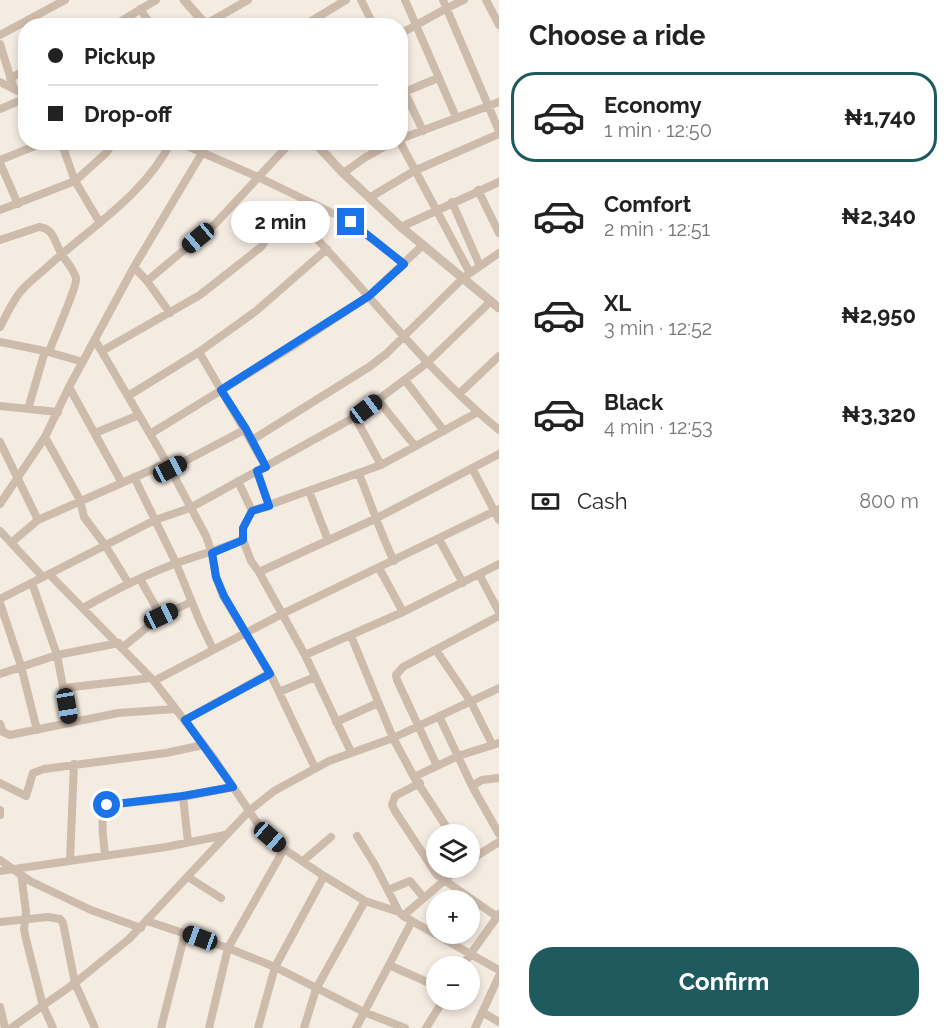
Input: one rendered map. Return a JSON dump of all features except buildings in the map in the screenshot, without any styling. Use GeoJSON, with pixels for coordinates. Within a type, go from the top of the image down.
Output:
{"type":"FeatureCollection","features":[{"type":"Feature","properties":{"kind":"street"},"geometry":{"type":"LineString","coordinates":[[32,18],[65,0]]}},
{"type":"Feature","properties":{"kind":"street"},"geometry":{"type":"LineString","coordinates":[[126,18],[156,0]]}},
{"type":"Feature","properties":{"kind":"street"},"geometry":{"type":"LineString","coordinates":[[184,0],[201,18]]}},
{"type":"Feature","properties":{"kind":"street"},"geometry":{"type":"LineString","coordinates":[[218,18],[248,0]]}},
{"type":"Feature","properties":{"kind":"street"},"geometry":{"type":"LineString","coordinates":[[316,18],[346,0]]}},
{"type":"Feature","properties":{"kind":"street"},"geometry":{"type":"LineString","coordinates":[[361,0],[370,18]]}},
{"type":"Feature","properties":{"kind":"street"},"geometry":{"type":"LineString","coordinates":[[405,0],[456,117]]}},
{"type":"Feature","properties":{"kind":"street"},"geometry":{"type":"LineString","coordinates":[[408,30],[445,4],[464,0]]}},
{"type":"Feature","properties":{"kind":"street"},"geometry":{"type":"LineString","coordinates":[[486,0],[499,25]]}},
{"type":"Feature","properties":{"kind":"street"},"geometry":{"type":"LineString","coordinates":[[369,198],[414,171],[499,132],[445,4]]}},
{"type":"Feature","properties":{"kind":"street"},"geometry":{"type":"LineString","coordinates":[[140,9],[146,18]]}},
{"type":"Feature","properties":{"kind":"street"},"geometry":{"type":"LineString","coordinates":[[0,36],[18,26]]}},
{"type":"Feature","properties":{"kind":"street"},"geometry":{"type":"LineString","coordinates":[[0,44],[14,88]]}},
{"type":"Feature","properties":{"kind":"street"},"geometry":{"type":"LineString","coordinates":[[10,78],[18,74]]}},
{"type":"Feature","properties":{"kind":"street"},"geometry":{"type":"LineString","coordinates":[[408,91],[438,78]]}},
{"type":"Feature","properties":{"kind":"street"},"geometry":{"type":"LineString","coordinates":[[0,82],[18,91]]}},
{"type":"Feature","properties":{"kind":"street"},"geometry":{"type":"LineString","coordinates":[[0,109],[18,100]]}},
{"type":"Feature","properties":{"kind":"street"},"geometry":{"type":"LineString","coordinates":[[408,102],[423,131]]}},
{"type":"Feature","properties":{"kind":"street"},"geometry":{"type":"LineString","coordinates":[[408,137],[499,102]]}},
{"type":"Feature","properties":{"kind":"street"},"geometry":{"type":"LineString","coordinates":[[18,204],[0,162],[27,150]]}},
{"type":"Feature","properties":{"kind":"street"},"geometry":{"type":"LineString","coordinates":[[64,150],[75,181],[100,223]]}},
{"type":"Feature","properties":{"kind":"street"},"geometry":{"type":"LineString","coordinates":[[0,210],[75,181],[108,150]]}},
{"type":"Feature","properties":{"kind":"street"},"geometry":{"type":"LineString","coordinates":[[0,327],[23,289],[61,254],[114,211],[158,166],[167,150]]}},
{"type":"Feature","properties":{"kind":"street"},"geometry":{"type":"LineString","coordinates":[[195,150],[351,222],[404,264]]}},
{"type":"Feature","properties":{"kind":"street"},"geometry":{"type":"LineString","coordinates":[[147,281],[215,224],[283,150]]}},
{"type":"Feature","properties":{"kind":"street"},"geometry":{"type":"LineString","coordinates":[[0,598],[155,520],[190,508],[355,417],[427,363],[497,305],[467,275],[423,245],[369,198],[321,150]]}},
{"type":"Feature","properties":{"kind":"street"},"geometry":{"type":"LineString","coordinates":[[343,173],[380,150]]}},
{"type":"Feature","properties":{"kind":"street"},"geometry":{"type":"LineString","coordinates":[[405,150],[467,275]]}},
{"type":"Feature","properties":{"kind":"street"},"geometry":{"type":"LineString","coordinates":[[0,504],[45,437],[69,387],[134,267],[202,153]]}},
{"type":"Feature","properties":{"kind":"street"},"geometry":{"type":"LineString","coordinates":[[401,226],[499,182]]}},
{"type":"Feature","properties":{"kind":"street"},"geometry":{"type":"LineString","coordinates":[[478,190],[499,233]]}},
{"type":"Feature","properties":{"kind":"street"},"geometry":{"type":"LineString","coordinates":[[452,202],[480,266]]}},
{"type":"Feature","properties":{"kind":"street"},"geometry":{"type":"LineString","coordinates":[[102,351],[200,296],[253,253],[284,217],[296,217],[427,363],[496,427],[499,417]]}},
{"type":"Feature","properties":{"kind":"street"},"geometry":{"type":"LineString","coordinates":[[0,240],[39,226],[44,227],[51,234],[74,274],[76,285],[47,351],[28,409]]}},
{"type":"Feature","properties":{"kind":"street"},"geometry":{"type":"LineString","coordinates":[[150,434],[369,296],[423,245]]}},
{"type":"Feature","properties":{"kind":"street"},"geometry":{"type":"LineString","coordinates":[[128,396],[199,352],[256,311],[327,249]]}},
{"type":"Feature","properties":{"kind":"street"},"geometry":{"type":"LineString","coordinates":[[252,440],[369,367],[386,354],[467,275],[499,253]]}},
{"type":"Feature","properties":{"kind":"street"},"geometry":{"type":"LineString","coordinates":[[134,267],[170,313]]}},
{"type":"Feature","properties":{"kind":"street"},"geometry":{"type":"LineString","coordinates":[[95,340],[206,536],[219,587],[270,674],[315,768]]}},
{"type":"Feature","properties":{"kind":"street"},"geometry":{"type":"LineString","coordinates":[[1,344],[47,351],[83,362]]}},
{"type":"Feature","properties":{"kind":"street"},"geometry":{"type":"LineString","coordinates":[[199,352],[246,429],[266,467]]}},
{"type":"Feature","properties":{"kind":"street"},"geometry":{"type":"LineString","coordinates":[[459,394],[499,356]]}},
{"type":"Feature","properties":{"kind":"street"},"geometry":{"type":"LineString","coordinates":[[405,380],[444,431]]}},
{"type":"Feature","properties":{"kind":"street"},"geometry":{"type":"LineString","coordinates":[[69,387],[122,483]]}},
{"type":"Feature","properties":{"kind":"street"},"geometry":{"type":"LineString","coordinates":[[378,400],[415,447]]}},
{"type":"Feature","properties":{"kind":"street"},"geometry":{"type":"LineString","coordinates":[[0,406],[58,412]]}},
{"type":"Feature","properties":{"kind":"street"},"geometry":{"type":"LineString","coordinates":[[351,752],[305,655],[251,561],[243,540],[243,528],[252,511],[381,465],[478,412]]}},
{"type":"Feature","properties":{"kind":"street"},"geometry":{"type":"LineString","coordinates":[[95,433],[139,415]]}},
{"type":"Feature","properties":{"kind":"street"},"geometry":{"type":"LineString","coordinates":[[355,417],[381,465]]}},
{"type":"Feature","properties":{"kind":"street"},"geometry":{"type":"LineString","coordinates":[[12,542],[38,520],[134,477],[168,466],[246,429]]}},
{"type":"Feature","properties":{"kind":"street"},"geometry":{"type":"LineString","coordinates":[[45,437],[80,500],[84,518],[105,545],[129,584]]}},
{"type":"Feature","properties":{"kind":"street"},"geometry":{"type":"LineString","coordinates":[[0,442],[38,520]]}},
{"type":"Feature","properties":{"kind":"street"},"geometry":{"type":"LineString","coordinates":[[259,572],[377,518],[499,454]]}},
{"type":"Feature","properties":{"kind":"street"},"geometry":{"type":"LineString","coordinates":[[472,468],[497,510],[499,520]]}},
{"type":"Feature","properties":{"kind":"street"},"geometry":{"type":"LineString","coordinates":[[257,471],[269,506]]}},
{"type":"Feature","properties":{"kind":"street"},"geometry":{"type":"LineString","coordinates":[[360,474],[377,518],[380,533],[394,561]]}},
{"type":"Feature","properties":{"kind":"street"},"geometry":{"type":"LineString","coordinates":[[134,477],[176,563],[213,650]]}},
{"type":"Feature","properties":{"kind":"street"},"geometry":{"type":"LineString","coordinates":[[238,481],[252,511]]}},
{"type":"Feature","properties":{"kind":"street"},"geometry":{"type":"LineString","coordinates":[[309,491],[328,540]]}},
{"type":"Feature","properties":{"kind":"street"},"geometry":{"type":"LineString","coordinates":[[64,688],[152,680],[497,510]]}},
{"type":"Feature","properties":{"kind":"street"},"geometry":{"type":"LineString","coordinates":[[0,531],[121,645],[152,680],[185,720],[262,830],[284,849],[365,901],[401,914],[499,970]]}},
{"type":"Feature","properties":{"kind":"street"},"geometry":{"type":"LineString","coordinates":[[439,539],[463,583]]}},
{"type":"Feature","properties":{"kind":"street"},"geometry":{"type":"LineString","coordinates":[[83,608],[176,563],[212,553],[243,540]]}},
{"type":"Feature","properties":{"kind":"street"},"geometry":{"type":"LineString","coordinates":[[305,655],[403,612],[499,564]]}},
{"type":"Feature","properties":{"kind":"street"},"geometry":{"type":"LineString","coordinates":[[379,568],[403,612]]}},
{"type":"Feature","properties":{"kind":"street"},"geometry":{"type":"LineString","coordinates":[[437,766],[396,675],[403,668],[499,614],[479,574]]}},
{"type":"Feature","properties":{"kind":"street"},"geometry":{"type":"LineString","coordinates":[[140,579],[161,616]]}},
{"type":"Feature","properties":{"kind":"street"},"geometry":{"type":"LineString","coordinates":[[33,583],[57,655],[70,723]]}},
{"type":"Feature","properties":{"kind":"street"},"geometry":{"type":"LineString","coordinates":[[0,674],[57,655],[121,645],[161,616],[191,602]]}},
{"type":"Feature","properties":{"kind":"street"},"geometry":{"type":"LineString","coordinates":[[0,603],[21,666],[38,730]]}},
{"type":"Feature","properties":{"kind":"street"},"geometry":{"type":"LineString","coordinates":[[351,636],[393,738],[445,824]]}},
{"type":"Feature","properties":{"kind":"street"},"geometry":{"type":"LineString","coordinates":[[436,650],[495,743],[437,766],[395,796],[392,805],[437,875],[498,916],[468,956]]}},
{"type":"Feature","properties":{"kind":"street"},"geometry":{"type":"LineString","coordinates":[[185,720],[270,674]]}},
{"type":"Feature","properties":{"kind":"street"},"geometry":{"type":"LineString","coordinates":[[279,692],[315,677]]}},
{"type":"Feature","properties":{"kind":"street"},"geometry":{"type":"LineString","coordinates":[[11,1028],[75,983],[141,928],[225,835],[249,811],[274,791],[315,768],[351,752],[393,738],[499,688]]}},
{"type":"Feature","properties":{"kind":"street"},"geometry":{"type":"LineString","coordinates":[[336,722],[378,703]]}},
{"type":"Feature","properties":{"kind":"street"},"geometry":{"type":"LineString","coordinates":[[0,724],[6,734],[38,730],[118,713],[175,709]]}},
{"type":"Feature","properties":{"kind":"street"},"geometry":{"type":"LineString","coordinates":[[439,716],[471,786],[499,834]]}},
{"type":"Feature","properties":{"kind":"street"},"geometry":{"type":"LineString","coordinates":[[0,783],[26,796],[31,776],[35,771],[166,753],[203,745]]}},
{"type":"Feature","properties":{"kind":"street"},"geometry":{"type":"LineString","coordinates":[[70,860],[74,764]]}},
{"type":"Feature","properties":{"kind":"street"},"geometry":{"type":"LineString","coordinates":[[471,786],[482,780],[499,778]]}},
{"type":"Feature","properties":{"kind":"street"},"geometry":{"type":"LineString","coordinates":[[105,856],[103,819],[107,805],[183,796],[233,787]]}},
{"type":"Feature","properties":{"kind":"street"},"geometry":{"type":"LineString","coordinates":[[183,796],[188,842]]}},
{"type":"Feature","properties":{"kind":"street"},"geometry":{"type":"LineString","coordinates":[[0,810],[0,815]]}},
{"type":"Feature","properties":{"kind":"street"},"geometry":{"type":"LineString","coordinates":[[0,871],[17,871],[70,860],[225,835]]}},
{"type":"Feature","properties":{"kind":"street"},"geometry":{"type":"LineString","coordinates":[[357,836],[401,914]]}},
{"type":"Feature","properties":{"kind":"street"},"geometry":{"type":"LineString","coordinates":[[303,861],[331,837]]}},
{"type":"Feature","properties":{"kind":"street"},"geometry":{"type":"LineString","coordinates":[[480,854],[499,842]]}},
{"type":"Feature","properties":{"kind":"street"},"geometry":{"type":"LineString","coordinates":[[209,1028],[228,948],[284,849]]}},
{"type":"Feature","properties":{"kind":"street"},"geometry":{"type":"LineString","coordinates":[[0,860],[30,881],[91,910],[141,928]]}},
{"type":"Feature","properties":{"kind":"street"},"geometry":{"type":"LineString","coordinates":[[17,871],[26,912],[26,939],[43,1006],[53,1028]]}},
{"type":"Feature","properties":{"kind":"street"},"geometry":{"type":"LineString","coordinates":[[258,1028],[275,967],[324,876]]}},
{"type":"Feature","properties":{"kind":"street"},"geometry":{"type":"LineString","coordinates":[[188,877],[221,898]]}},
{"type":"Feature","properties":{"kind":"street"},"geometry":{"type":"LineString","coordinates":[[401,914],[447,878]]}},
{"type":"Feature","properties":{"kind":"street"},"geometry":{"type":"LineString","coordinates":[[388,890],[410,881],[424,898]]}},
{"type":"Feature","properties":{"kind":"street"},"geometry":{"type":"LineString","coordinates":[[304,1028],[316,988],[365,901]]}},
{"type":"Feature","properties":{"kind":"street"},"geometry":{"type":"LineString","coordinates":[[0,922],[55,917],[60,919],[63,923],[75,983],[95,1028]]}},
{"type":"Feature","properties":{"kind":"street"},"geometry":{"type":"LineString","coordinates":[[147,921],[228,948],[275,967],[364,1012],[405,1028]]}},
{"type":"Feature","properties":{"kind":"street"},"geometry":{"type":"LineString","coordinates":[[356,1028],[412,921]]}},
{"type":"Feature","properties":{"kind":"street"},"geometry":{"type":"LineString","coordinates":[[161,1028],[185,933]]}},
{"type":"Feature","properties":{"kind":"street"},"geometry":{"type":"LineString","coordinates":[[389,965],[426,982]]}},
{"type":"Feature","properties":{"kind":"street"},"geometry":{"type":"LineString","coordinates":[[475,1028],[499,976]]}},
{"type":"Feature","properties":{"kind":"street"},"geometry":{"type":"LineString","coordinates":[[0,1007],[5,1028]]}},
{"type":"Feature","properties":{"kind":"street"},"geometry":{"type":"LineString","coordinates":[[426,1028],[437,1010]]}},
{"type":"Feature","properties":{"kind":"street"},"geometry":{"type":"LineString","coordinates":[[482,1012],[499,1022]]}},
{"type":"Feature","properties":{"kind":"route"},"geometry":{"type":"LineString","coordinates":[[107,805],[183,796],[233,787],[185,720],[270,674],[224,596],[216,577],[212,553],[243,540],[242,531],[252,511],[269,506],[257,471],[266,467],[246,429],[221,390],[369,296],[404,264],[351,222]]}}]}
